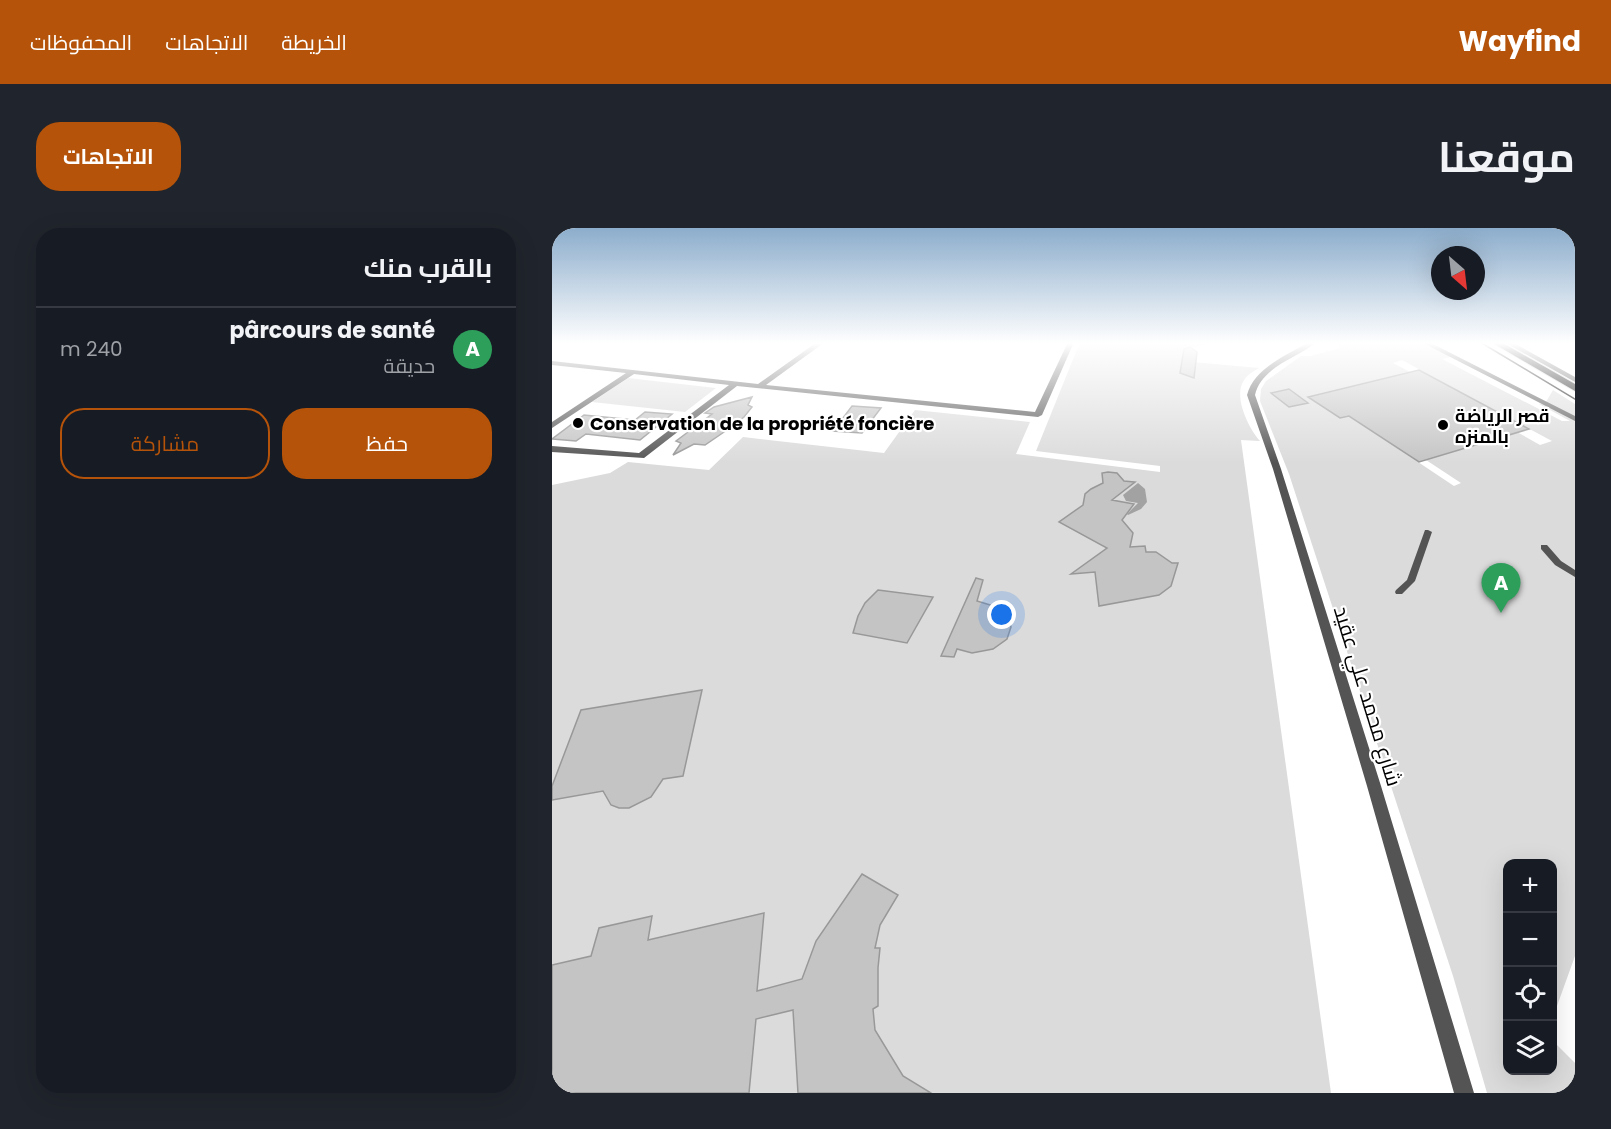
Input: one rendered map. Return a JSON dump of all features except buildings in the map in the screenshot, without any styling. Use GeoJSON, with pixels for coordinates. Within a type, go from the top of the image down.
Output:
{"type":"FeatureCollection","features":[{"type":"Feature","properties":{"kind":"street"},"geometry":{"type":"LineString","coordinates":[[552,426],[617,382]]}},
{"type":"Feature","properties":{"kind":"street"},"geometry":{"type":"LineString","coordinates":[[711,382],[1038,415],[1053,382]]}},
{"type":"Feature","properties":{"kind":"street"},"geometry":{"type":"LineString","coordinates":[[759,387],[765,382]]}},
{"type":"Feature","properties":{"kind":"street","name":"شارع محمد علي عقيد"},"geometry":{"type":"LineString","coordinates":[[1255,382],[1252,386],[1251,395],[1277,469],[1374,786],[1464,1093]]}},
{"type":"Feature","properties":{"kind":"street"},"geometry":{"type":"LineString","coordinates":[[1503,382],[1575,419]]}},
{"type":"Feature","properties":{"kind":"street"},"geometry":{"type":"LineString","coordinates":[[552,449],[641,456],[734,385]]}},
{"type":"Feature","properties":{"kind":"street"},"geometry":{"type":"LineString","coordinates":[[1399,592],[1411,582],[1428,532]]}},
{"type":"Feature","properties":{"kind":"street"},"geometry":{"type":"LineString","coordinates":[[1544,547],[1558,563],[1575,574]]}},
{"type":"Feature","properties":{"kind":"shaded area"},"geometry":{"type":"Polygon","coordinates":[[[621,382],[666,382],[716,388],[685,412],[592,402],[621,382]]]}},
{"type":"Feature","properties":{"kind":"shaded area"},"geometry":{"type":"Polygon","coordinates":[[[1064,382],[1243,382],[1240,391],[1242,406],[1248,422],[1260,441],[1241,440],[1331,1093],[552,1093],[552,485],[610,473],[628,462],[709,470],[743,437],[884,453],[915,410],[1030,422],[1016,454],[1160,472],[1160,466],[1036,451],[1064,382]]]}},
{"type":"Feature","properties":{"kind":"shaded area"},"geometry":{"type":"Polygon","coordinates":[[[1265,382],[1370,382],[1309,398],[1340,418],[1349,416],[1454,486],[1461,483],[1426,460],[1517,432],[1540,445],[1552,441],[1443,382],[1487,382],[1562,421],[1570,421],[1539,404],[1546,402],[1553,390],[1575,404],[1575,956],[1557,1006],[1557,859],[1503,859],[1503,1075],[1557,1075],[1557,1045],[1575,1063],[1575,1093],[1487,1093],[1453,976],[1289,474],[1260,401],[1261,389],[1265,382]]]}},
{"type":"Feature","properties":{"kind":"shaded area"},"geometry":{"type":"Polygon","coordinates":[[[1138,483],[1145,489],[1147,502],[1141,509],[1128,515],[1138,503],[1126,501],[1123,495],[1138,483]]]}},
{"type":"Feature","properties":{"kind":"tram line"},"geometry":{"type":"LineString","coordinates":[[1547,382],[1575,399]]}},
{"type":"Feature","properties":{"kind":"place","name":"Conservation de la propriété foncière"},"geometry":{"type":"Point","coordinates":[578,423]}},
{"type":"Feature","properties":{"kind":"place","name":"قصر الرياضة بالمنزه"},"geometry":{"type":"Point","coordinates":[1443,425]}},
{"type":"Feature","properties":{"kind":"place","name":"pârcours de santé"},"geometry":{"type":"Point","coordinates":[1501,613]}}]}
